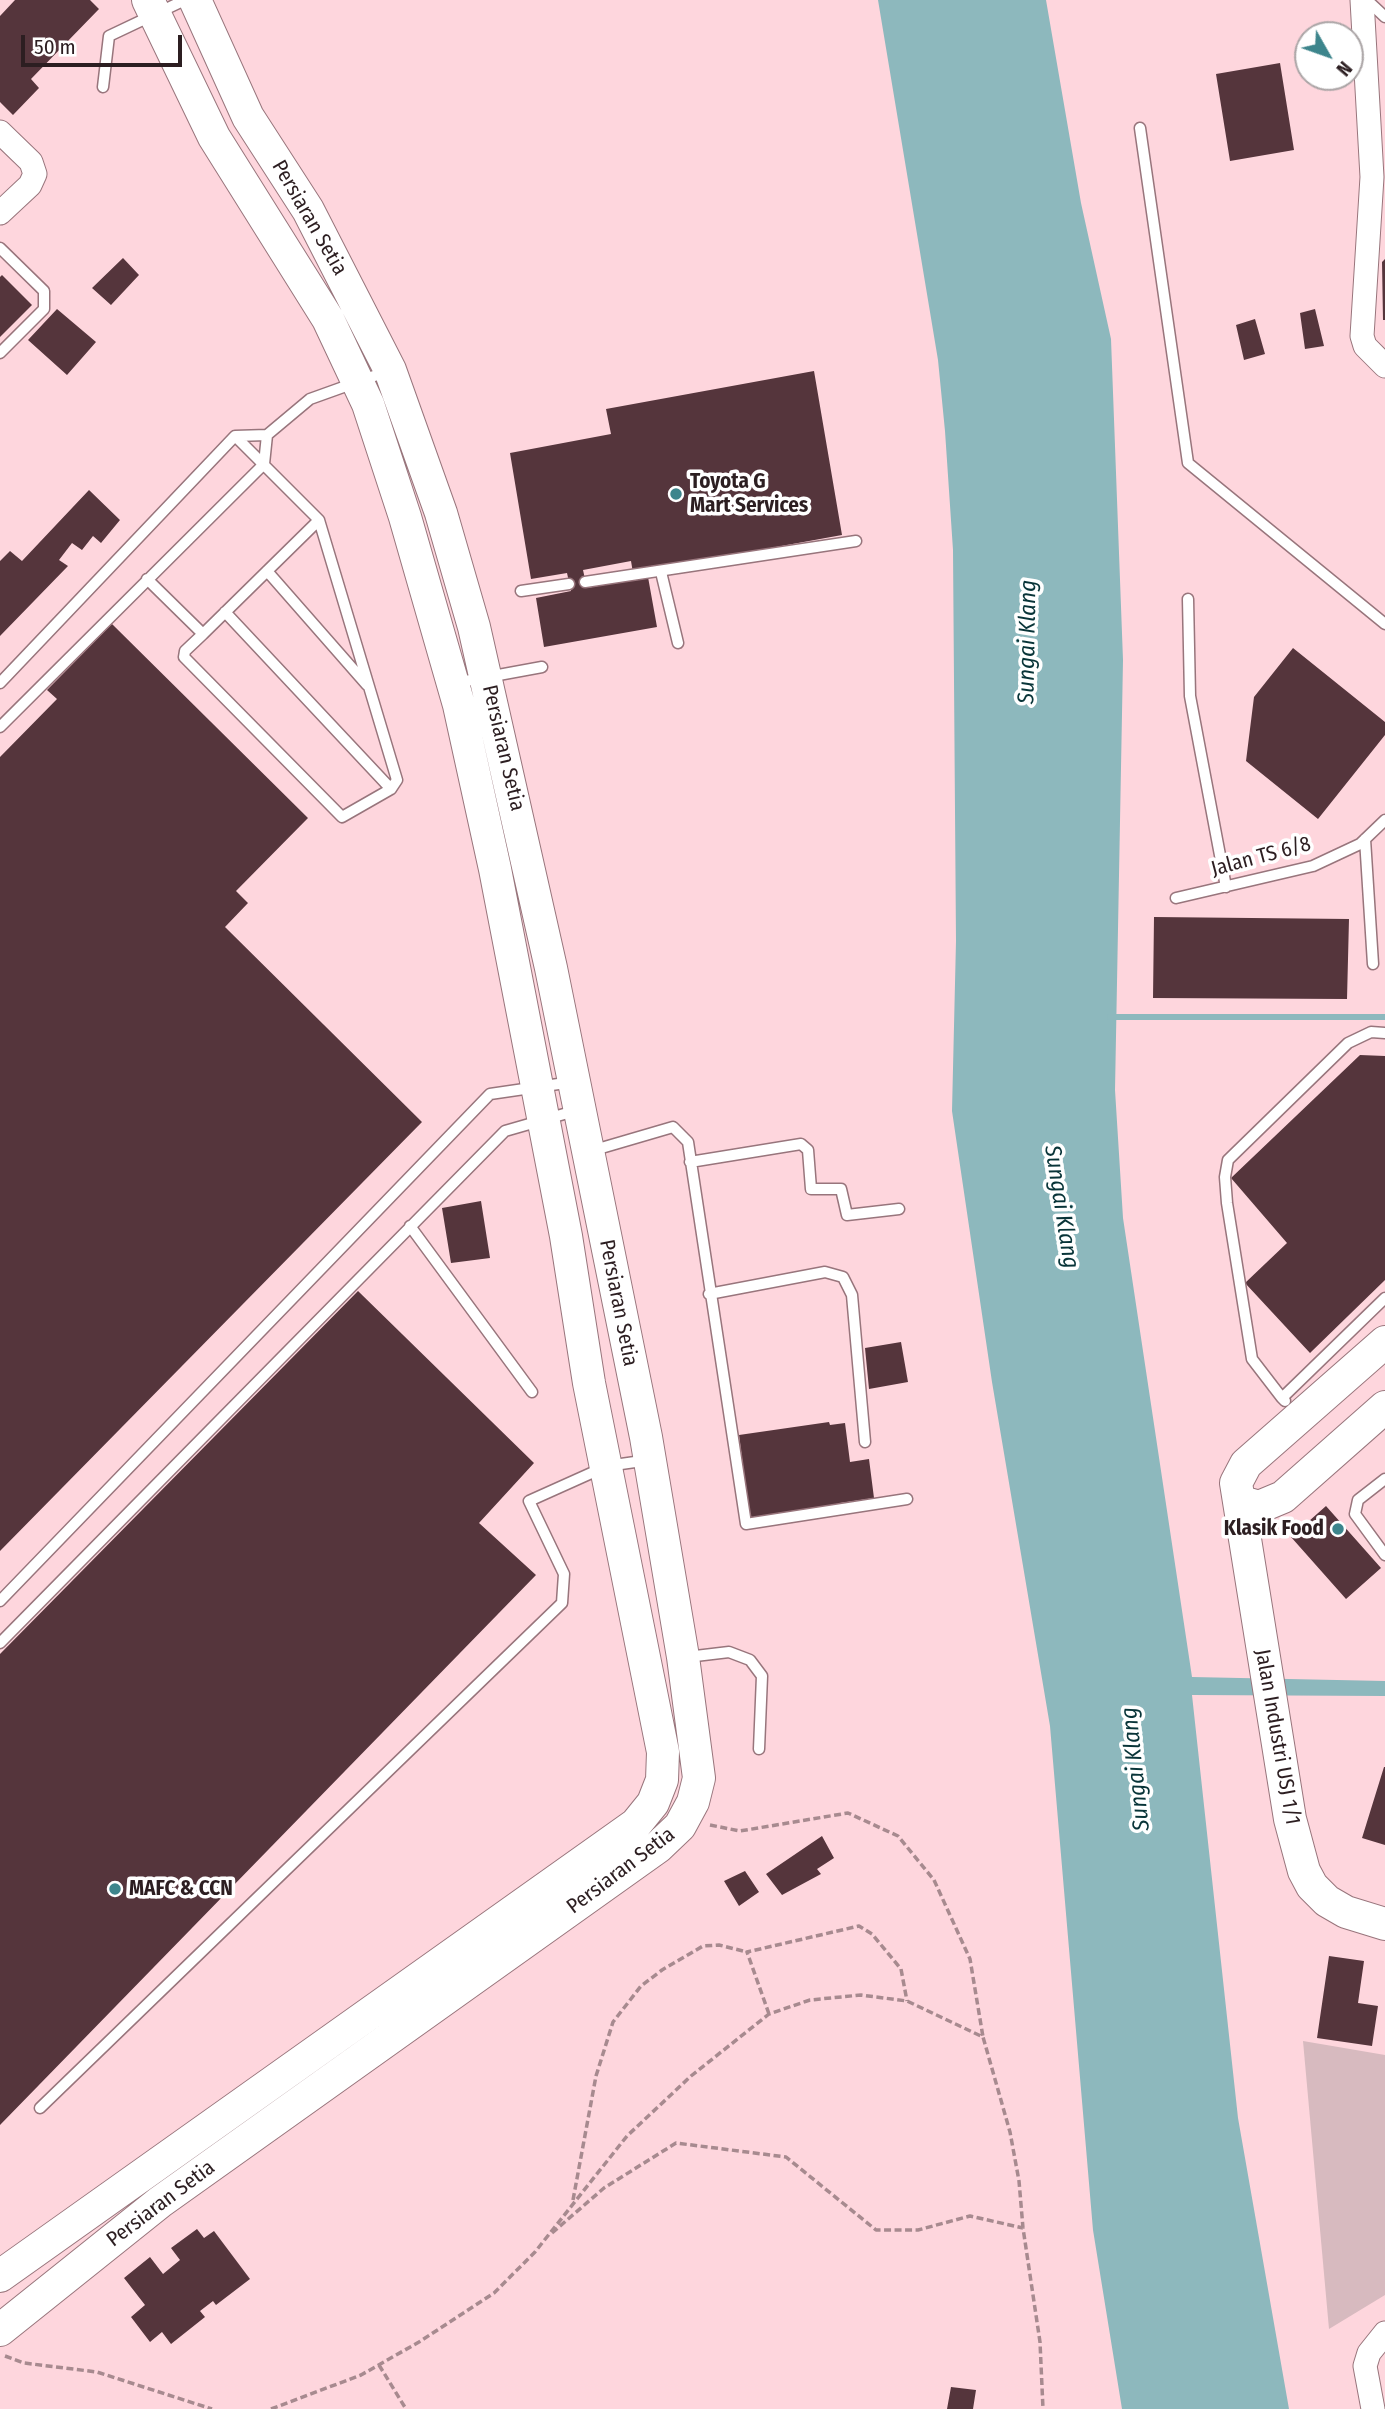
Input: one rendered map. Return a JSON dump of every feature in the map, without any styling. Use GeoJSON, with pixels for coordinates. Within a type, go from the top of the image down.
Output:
{"type":"FeatureCollection","features":[{"type":"Feature","properties":{"kind":"street","name":"Persiaran Setia"},"geometry":{"type":"LineString","coordinates":[[0,2330],[160,2202],[658,1847],[680,1826],[693,1802],[699,1778],[683,1657],[650,1460],[578,1096],[486,677],[441,513],[390,370],[308,210],[248,117],[195,0]]}},
{"type":"Feature","properties":{"kind":"street"},"geometry":{"type":"LineString","coordinates":[[1365,0],[1379,183],[1362,336],[1365,346],[1385,366]]}},
{"type":"Feature","properties":{"kind":"street","name":"Persiaran Setia"},"geometry":{"type":"LineString","coordinates":[[0,2276],[636,1824],[653,1803],[662,1780],[663,1752],[495,869],[453,684],[405,517],[357,381],[328,319],[214,137],[151,7]]}},
{"type":"Feature","properties":{"kind":"street"},"geometry":{"type":"LineString","coordinates":[[0,132],[31,162],[35,174],[30,185],[0,213]]}},
{"type":"Feature","properties":{"kind":"street","name":"Jalan Industri USJ 1/1"},"geometry":{"type":"LineString","coordinates":[[1385,1342],[1292,1406],[1246,1464],[1236,1483],[1290,1819],[1304,1871],[1312,1886],[1327,1901],[1346,1912],[1385,1924]]}},
{"type":"Feature","properties":{"kind":"street"},"geometry":{"type":"LineString","coordinates":[[1241,1502],[1259,1507],[1283,1497],[1385,1407]]}},
{"type":"Feature","properties":{"kind":"street"},"geometry":{"type":"LineString","coordinates":[[657,1794],[687,1813]]}},
{"type":"Feature","properties":{"kind":"street"},"geometry":{"type":"LineString","coordinates":[[1373,2409],[1366,2382],[1368,2353],[1385,2333]]}},
{"type":"Feature","properties":{"kind":"lane"},"geometry":{"type":"LineString","coordinates":[[103,87],[109,36],[151,7],[185,0]]}},
{"type":"Feature","properties":{"kind":"lane"},"geometry":{"type":"LineString","coordinates":[[1365,0],[1385,16]]}},
{"type":"Feature","properties":{"kind":"lane"},"geometry":{"type":"LineString","coordinates":[[1140,128],[1188,463],[1385,624]]}},
{"type":"Feature","properties":{"kind":"lane"},"geometry":{"type":"LineString","coordinates":[[0,248],[44,291],[44,309],[0,353]]}},
{"type":"Feature","properties":{"kind":"lane"},"geometry":{"type":"LineString","coordinates":[[0,683],[235,436],[267,435],[310,399],[390,370]]}},
{"type":"Feature","properties":{"kind":"lane"},"geometry":{"type":"LineString","coordinates":[[0,727],[264,464],[267,435]]}},
{"type":"Feature","properties":{"kind":"lane"},"geometry":{"type":"LineString","coordinates":[[235,436],[319,520],[397,780],[391,789],[342,817],[184,657],[185,651],[319,520]]}},
{"type":"Feature","properties":{"kind":"lane"},"geometry":{"type":"LineString","coordinates":[[586,582],[856,541]]}},
{"type":"Feature","properties":{"kind":"lane"},"geometry":{"type":"LineString","coordinates":[[267,571],[370,688]]}},
{"type":"Feature","properties":{"kind":"lane"},"geometry":{"type":"LineString","coordinates":[[661,572],[678,643]]}},
{"type":"Feature","properties":{"kind":"lane"},"geometry":{"type":"LineString","coordinates":[[147,579],[203,634]]}},
{"type":"Feature","properties":{"kind":"lane"},"geometry":{"type":"LineString","coordinates":[[521,591],[569,584]]}},
{"type":"Feature","properties":{"kind":"lane"},"geometry":{"type":"LineString","coordinates":[[1188,599],[1190,696],[1226,887]]}},
{"type":"Feature","properties":{"kind":"lane"},"geometry":{"type":"LineString","coordinates":[[225,612],[391,789]]}},
{"type":"Feature","properties":{"kind":"lane"},"geometry":{"type":"LineString","coordinates":[[453,684],[542,667]]}},
{"type":"Feature","properties":{"kind":"lane","name":"Jalan TS 6/8"},"geometry":{"type":"LineString","coordinates":[[1176,898],[1313,866],[1365,839],[1385,820]]}},
{"type":"Feature","properties":{"kind":"lane"},"geometry":{"type":"LineString","coordinates":[[1365,839],[1373,964]]}},
{"type":"Feature","properties":{"kind":"lane"},"geometry":{"type":"LineString","coordinates":[[1385,1033],[1370,1032],[1348,1043],[1228,1160],[1225,1177],[1252,1359],[1292,1406],[1385,1298]]}},
{"type":"Feature","properties":{"kind":"lane"},"geometry":{"type":"LineString","coordinates":[[0,1601],[490,1094],[538,1104],[578,1096]]}},
{"type":"Feature","properties":{"kind":"lane"},"geometry":{"type":"LineString","coordinates":[[0,1643],[505,1131],[538,1104],[578,1096]]}},
{"type":"Feature","properties":{"kind":"lane"},"geometry":{"type":"LineString","coordinates":[[589,1152],[673,1127],[688,1142],[746,1524],[907,1499]]}},
{"type":"Feature","properties":{"kind":"lane"},"geometry":{"type":"LineString","coordinates":[[690,1162],[801,1144],[808,1150],[811,1189],[841,1189],[847,1215],[900,1209]]}},
{"type":"Feature","properties":{"kind":"lane"},"geometry":{"type":"LineString","coordinates":[[410,1227],[532,1392]]}},
{"type":"Feature","properties":{"kind":"lane"},"geometry":{"type":"LineString","coordinates":[[709,1294],[825,1272],[843,1277],[852,1295],[865,1442]]}},
{"type":"Feature","properties":{"kind":"lane"},"geometry":{"type":"LineString","coordinates":[[40,2108],[562,1603],[564,1574],[529,1501],[607,1466],[650,1460]]}},
{"type":"Feature","properties":{"kind":"lane"},"geometry":{"type":"LineString","coordinates":[[1385,1479],[1358,1500],[1355,1514],[1385,1555]]}},
{"type":"Feature","properties":{"kind":"lane"},"geometry":{"type":"LineString","coordinates":[[683,1657],[729,1652],[750,1660],[762,1676],[759,1749]]}},
{"type":"Feature","properties":{"kind":"path"},"geometry":{"type":"LineString","coordinates":[[687,1813],[715,1828],[740,1831],[848,1813],[898,1836],[934,1880],[970,1959],[983,2037],[1010,2133],[1040,2342],[1043,2409]]}},
{"type":"Feature","properties":{"kind":"path"},"geometry":{"type":"LineString","coordinates":[[573,2202],[596,2076],[613,2022],[641,1986],[662,1970],[703,1946],[719,1945],[747,1952],[859,1926],[872,1934],[901,1969],[907,2000]]}},
{"type":"Feature","properties":{"kind":"path"},"geometry":{"type":"LineString","coordinates":[[747,1952],[769,2014]]}},
{"type":"Feature","properties":{"kind":"path"},"geometry":{"type":"LineString","coordinates":[[547,2237],[627,2136],[691,2076],[769,2014],[810,2000],[861,1995],[907,2000],[983,2037]]}},
{"type":"Feature","properties":{"kind":"path"},"geometry":{"type":"LineString","coordinates":[[271,2409],[360,2375],[419,2343],[494,2293],[547,2237],[604,2188],[676,2143],[786,2157],[876,2230],[918,2230],[970,2216],[1023,2228]]}},
{"type":"Feature","properties":{"kind":"path"},"geometry":{"type":"LineString","coordinates":[[0,2354],[24,2363],[97,2372],[212,2409]]}},
{"type":"Feature","properties":{"kind":"path"},"geometry":{"type":"LineString","coordinates":[[379,2365],[406,2409]]}},
{"type":"Feature","properties":{"kind":"shaded area"},"geometry":{"type":"Polygon","coordinates":[[[1303,2041],[1385,2055],[1385,2295],[1329,2329],[1303,2041]]]}},
{"type":"Feature","properties":{"kind":"water","name":"Sungai Klang"},"geometry":{"type":"Polygon","coordinates":[[[878,0],[1046,0],[1081,203],[1111,339],[1123,660],[1115,1090],[1123,1218],[1192,1677],[1385,1681],[1385,1696],[1192,1695],[1238,2118],[1289,2409],[1122,2409],[1093,2230],[1050,1726],[992,1382],[952,1111],[956,941],[953,550],[938,360],[878,0]]]}},
{"type":"Feature","properties":{"kind":"building"},"geometry":{"type":"Polygon","coordinates":[[[15,0],[90,0],[99,9],[31,79],[39,88],[13,115],[0,102],[0,16],[15,0]]]}},
{"type":"Feature","properties":{"kind":"building"},"geometry":{"type":"Polygon","coordinates":[[[1280,63],[1294,150],[1230,161],[1216,74],[1280,63]]]}},
{"type":"Feature","properties":{"kind":"building"},"geometry":{"type":"Polygon","coordinates":[[[123,258],[139,275],[111,305],[92,288],[123,258]]]}},
{"type":"Feature","properties":{"kind":"building"},"geometry":{"type":"Polygon","coordinates":[[[1385,259],[1385,320],[1383,320],[1382,262],[1385,259]]]}},
{"type":"Feature","properties":{"kind":"building"},"geometry":{"type":"Polygon","coordinates":[[[2,275],[32,305],[0,337],[0,277],[2,275]]]}},
{"type":"Feature","properties":{"kind":"building"},"geometry":{"type":"Polygon","coordinates":[[[57,309],[96,342],[67,375],[28,340],[57,309]]]}},
{"type":"Feature","properties":{"kind":"building"},"geometry":{"type":"Polygon","coordinates":[[[1315,309],[1324,346],[1305,349],[1300,313],[1315,309]]]}},
{"type":"Feature","properties":{"kind":"building"},"geometry":{"type":"Polygon","coordinates":[[[1255,319],[1265,354],[1244,360],[1236,325],[1255,319]]]}},
{"type":"Feature","properties":{"kind":"building","name":"Toyota G Mart Services"},"geometry":{"type":"Polygon","coordinates":[[[814,371],[842,535],[633,573],[631,561],[583,570],[587,588],[648,577],[657,627],[544,647],[536,598],[571,591],[567,573],[531,579],[510,453],[611,434],[606,409],[814,371]]]}},
{"type":"Feature","properties":{"kind":"building"},"geometry":{"type":"Polygon","coordinates":[[[89,490],[120,520],[101,543],[93,536],[82,550],[72,543],[59,560],[68,566],[0,636],[0,561],[10,551],[22,561],[89,490]]]}},
{"type":"Feature","properties":{"kind":"building"},"geometry":{"type":"Polygon","coordinates":[[[112,624],[308,818],[236,891],[248,903],[225,927],[422,1122],[0,1551],[0,757],[57,699],[47,690],[112,624]]]}},
{"type":"Feature","properties":{"kind":"building"},"geometry":{"type":"Polygon","coordinates":[[[1293,648],[1385,722],[1385,735],[1318,819],[1246,761],[1254,697],[1293,648]]]}},
{"type":"Feature","properties":{"kind":"building"},"geometry":{"type":"Polygon","coordinates":[[[1154,917],[1349,919],[1347,999],[1153,998],[1154,917]]]}},
{"type":"Feature","properties":{"kind":"building"},"geometry":{"type":"Polygon","coordinates":[[[1360,1055],[1385,1056],[1385,1280],[1310,1353],[1245,1283],[1287,1243],[1231,1178],[1360,1055]]]}},
{"type":"Feature","properties":{"kind":"building"},"geometry":{"type":"Polygon","coordinates":[[[481,1201],[490,1258],[451,1263],[442,1208],[481,1201]]]}},
{"type":"Feature","properties":{"kind":"building","name":"MAFC & CCN"},"geometry":{"type":"Polygon","coordinates":[[[358,1291],[534,1463],[479,1523],[536,1575],[0,2125],[0,1654],[358,1291]]]}},
{"type":"Feature","properties":{"kind":"building"},"geometry":{"type":"Polygon","coordinates":[[[901,1342],[908,1382],[869,1389],[865,1348],[901,1342]]]}},
{"type":"Feature","properties":{"kind":"building"},"geometry":{"type":"Polygon","coordinates":[[[829,1422],[830,1425],[845,1423],[850,1462],[869,1459],[874,1498],[840,1503],[841,1507],[750,1520],[739,1435],[829,1422]]]}},
{"type":"Feature","properties":{"kind":"building"},"geometry":{"type":"Polygon","coordinates":[[[1326,1506],[1381,1568],[1346,1599],[1291,1537],[1326,1506]]]}},
{"type":"Feature","properties":{"kind":"building"},"geometry":{"type":"Polygon","coordinates":[[[1385,1767],[1385,1845],[1362,1838],[1385,1767]]]}},
{"type":"Feature","properties":{"kind":"building"},"geometry":{"type":"Polygon","coordinates":[[[822,1836],[834,1858],[817,1869],[821,1874],[782,1895],[766,1874],[822,1836]]]}},
{"type":"Feature","properties":{"kind":"building"},"geometry":{"type":"Polygon","coordinates":[[[745,1871],[759,1892],[739,1906],[724,1881],[745,1871]]]}},
{"type":"Feature","properties":{"kind":"building"},"geometry":{"type":"Polygon","coordinates":[[[1329,1956],[1364,1961],[1358,2003],[1378,2006],[1372,2046],[1317,2038],[1329,1956]]]}},
{"type":"Feature","properties":{"kind":"building"},"geometry":{"type":"Polygon","coordinates":[[[197,2229],[204,2238],[214,2231],[250,2279],[216,2305],[213,2301],[200,2311],[205,2317],[171,2344],[162,2332],[150,2342],[131,2317],[145,2305],[124,2278],[150,2257],[163,2274],[180,2260],[171,2248],[197,2229]]]}},
{"type":"Feature","properties":{"kind":"building"},"geometry":{"type":"Polygon","coordinates":[[[951,2387],[976,2390],[973,2409],[947,2409],[951,2387]]]}},
{"type":"Feature","properties":{"kind":"waterway"},"geometry":{"type":"LineString","coordinates":[[1110,1017],[1385,1017]]}},
{"type":"Feature","properties":{"kind":"place","name":"Toyota G Mart Services"},"geometry":{"type":"Point","coordinates":[676,494]}},
{"type":"Feature","properties":{"kind":"place","name":"Klasik Food"},"geometry":{"type":"Point","coordinates":[1338,1529]}},
{"type":"Feature","properties":{"kind":"place","name":"MAFC & CCN"},"geometry":{"type":"Point","coordinates":[115,1889]}}]}
